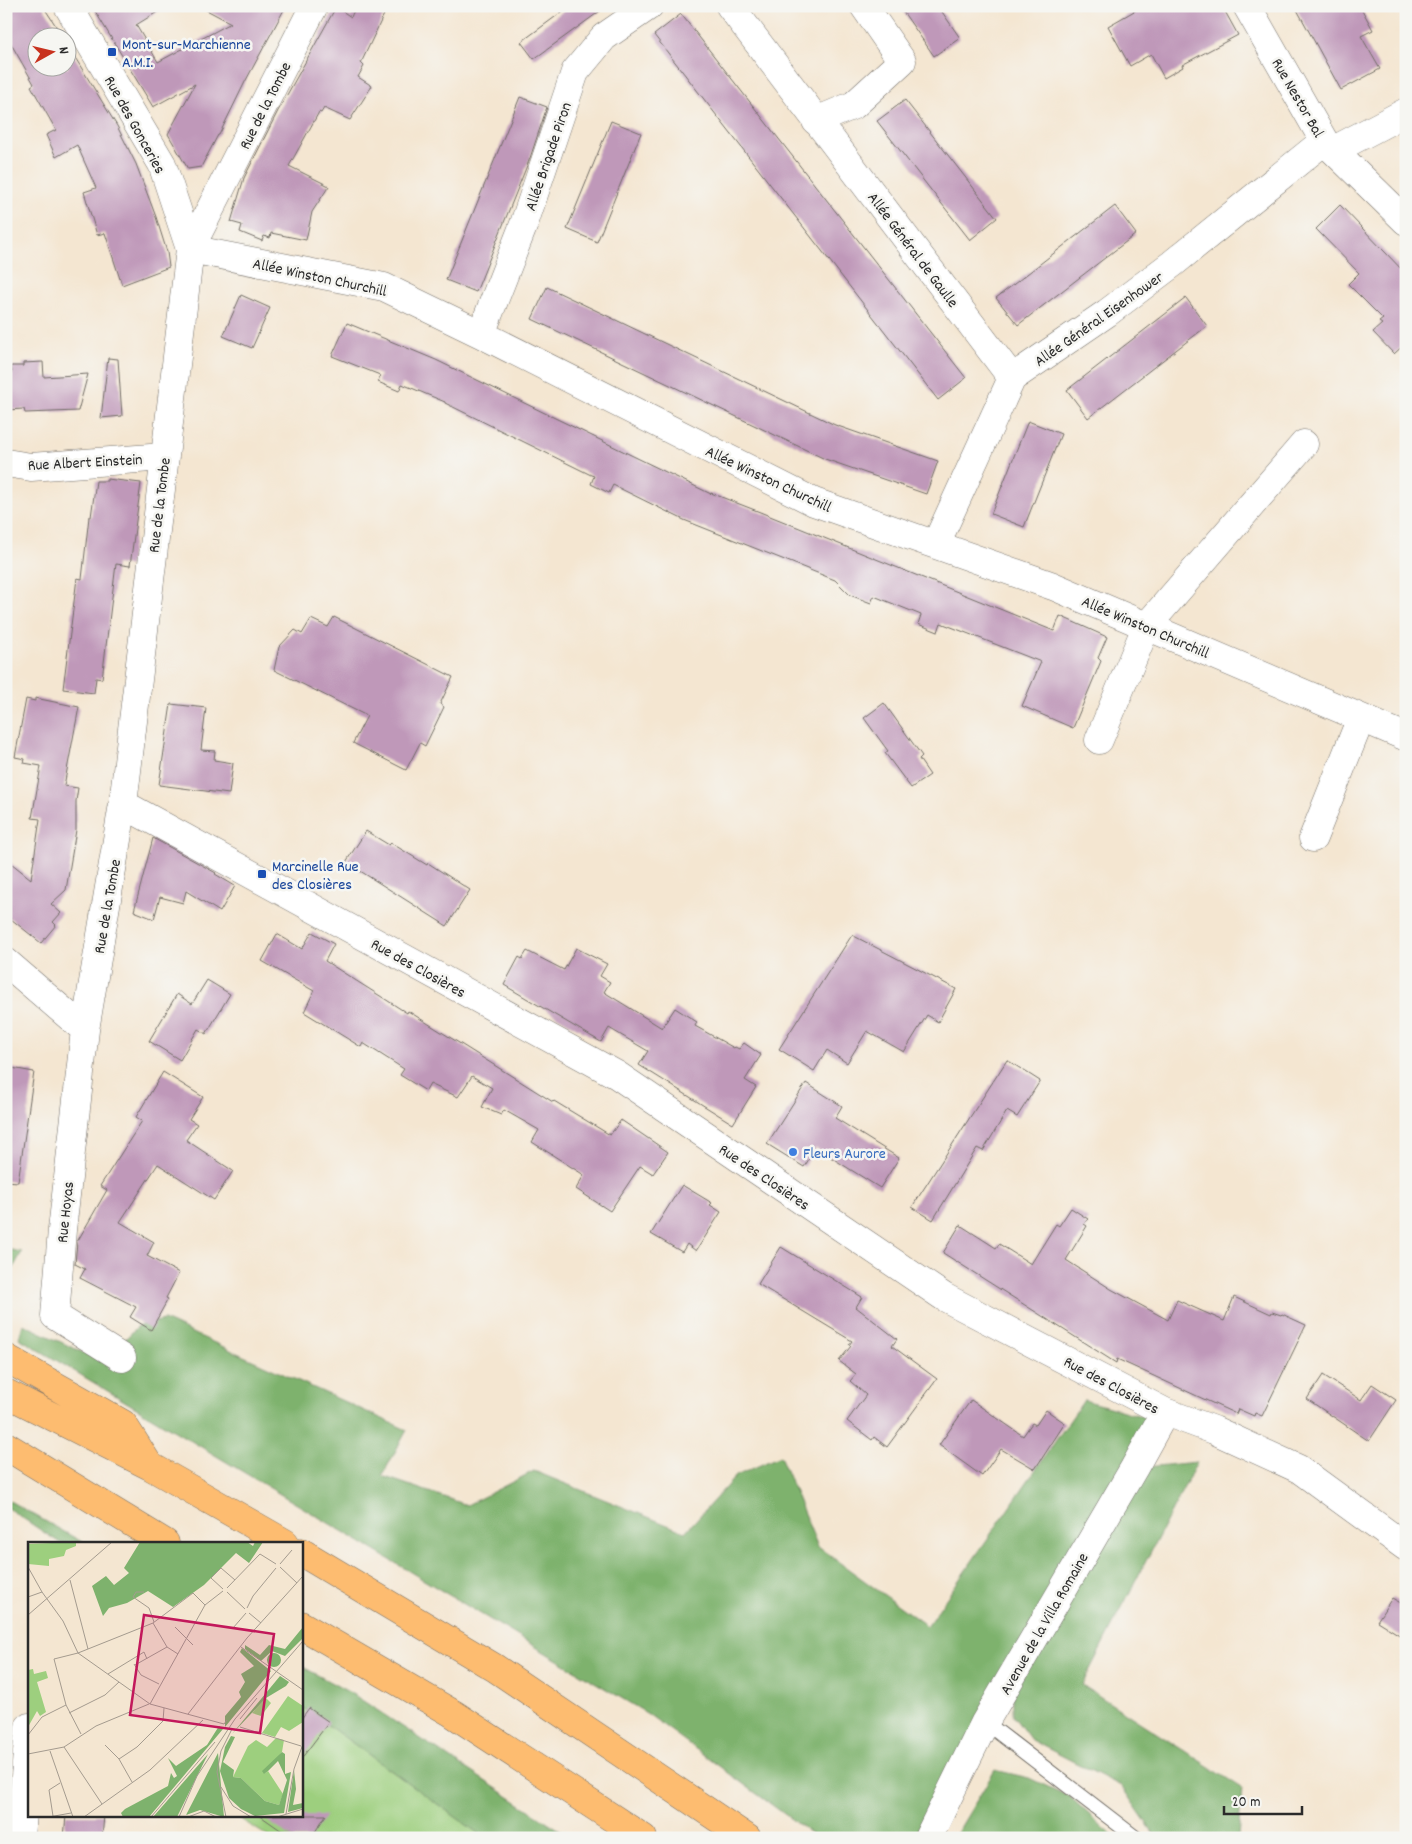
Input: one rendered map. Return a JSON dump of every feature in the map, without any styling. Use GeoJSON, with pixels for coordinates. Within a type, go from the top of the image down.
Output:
{"type":"FeatureCollection","features":[{"type":"Feature","properties":{"kind":"highway"},"geometry":{"type":"LineString","coordinates":[[6,1358],[123,1424],[150,1466]]}},
{"type":"Feature","properties":{"kind":"highway"},"geometry":{"type":"LineString","coordinates":[[6,1393],[150,1466],[283,1542]]}},
{"type":"Feature","properties":{"kind":"highway"},"geometry":{"type":"LineString","coordinates":[[6,1446],[163,1542]]}},
{"type":"Feature","properties":{"kind":"highway"},"geometry":{"type":"LineString","coordinates":[[302,1553],[495,1668],[747,1838]]}},
{"type":"Feature","properties":{"kind":"highway"},"geometry":{"type":"LineString","coordinates":[[302,1626],[452,1713],[643,1838]]}},
{"type":"Feature","properties":{"kind":"street","name":"Rue des Gonceries"},"geometry":{"type":"LineString","coordinates":[[68,6],[162,164],[190,249]]}},
{"type":"Feature","properties":{"kind":"street","name":"Rue de la Tombe"},"geometry":{"type":"LineString","coordinates":[[85,1030],[123,804],[190,249],[314,6]]}},
{"type":"Feature","properties":{"kind":"street","name":"Allée Brigade Piron"},"geometry":{"type":"LineString","coordinates":[[480,334],[524,224],[575,72],[604,37],[649,6]]}},
{"type":"Feature","properties":{"kind":"street","name":"Allée Général de Gaulle"},"geometry":{"type":"LineString","coordinates":[[730,6],[1012,378]]}},
{"type":"Feature","properties":{"kind":"street"},"geometry":{"type":"LineString","coordinates":[[816,121],[854,105],[902,61],[864,6]]}},
{"type":"Feature","properties":{"kind":"street","name":"Rue Nestor Bal"},"geometry":{"type":"LineString","coordinates":[[1247,6],[1329,146],[1406,221]]}},
{"type":"Feature","properties":{"kind":"street","name":"Allée Général Eisenhower"},"geometry":{"type":"LineString","coordinates":[[1012,378],[1107,313],[1329,146],[1406,112]]}},
{"type":"Feature","properties":{"kind":"street","name":"Allée Winston Churchill"},"geometry":{"type":"LineString","coordinates":[[190,249],[384,287],[814,502],[1053,586],[1406,737]]}},
{"type":"Feature","properties":{"kind":"street"},"geometry":{"type":"LineString","coordinates":[[936,544],[1012,378]]}},
{"type":"Feature","properties":{"kind":"street"},"geometry":{"type":"LineString","coordinates":[[1100,740],[1146,627],[1304,444]]}},
{"type":"Feature","properties":{"kind":"street","name":"Rue Albert Einstein"},"geometry":{"type":"LineString","coordinates":[[6,463],[31,467],[164,457]]}},
{"type":"Feature","properties":{"kind":"street"},"geometry":{"type":"LineString","coordinates":[[1313,838],[1361,718]]}},
{"type":"Feature","properties":{"kind":"street","name":"Rue des Closières"},"geometry":{"type":"LineString","coordinates":[[123,804],[617,1075],[944,1297],[1165,1412],[1214,1430],[1299,1470],[1406,1547]]}},
{"type":"Feature","properties":{"kind":"street"},"geometry":{"type":"LineString","coordinates":[[6,962],[85,1030]]}},
{"type":"Feature","properties":{"kind":"street","name":"Rue Hoyas"},"geometry":{"type":"LineString","coordinates":[[85,1030],[62,1230],[55,1316],[122,1358]]}},
{"type":"Feature","properties":{"kind":"street","name":"Avenue de la Villa Romaine"},"geometry":{"type":"LineString","coordinates":[[928,1838],[985,1722],[1165,1412]]}},
{"type":"Feature","properties":{"kind":"street"},"geometry":{"type":"LineString","coordinates":[[20,1838],[28,1739]]}},
{"type":"Feature","properties":{"kind":"lane"},"geometry":{"type":"LineString","coordinates":[[985,1722],[1136,1838]]}},
{"type":"Feature","properties":{"kind":"green space"},"geometry":{"type":"Polygon","coordinates":[[[6,1249],[22,1252],[6,1281],[6,1249]]]}},
{"type":"Feature","properties":{"kind":"green space"},"geometry":{"type":"Polygon","coordinates":[[[164,1320],[407,1430],[382,1476],[467,1505],[534,1471],[685,1532],[736,1476],[780,1456],[818,1547],[927,1626],[1084,1400],[1152,1419],[913,1838],[817,1838],[648,1714],[19,1338],[23,1324],[103,1362],[138,1326],[164,1320]]]}},
{"type":"Feature","properties":{"kind":"green space"},"geometry":{"type":"Polygon","coordinates":[[[1197,1462],[1082,1685],[1242,1788],[1238,1838],[1157,1838],[1121,1786],[1031,1740],[1013,1716],[1013,1693],[1146,1467],[1197,1462]]]}},
{"type":"Feature","properties":{"kind":"green space"},"geometry":{"type":"Polygon","coordinates":[[[6,1499],[82,1542],[58,1542],[6,1507],[6,1499]]]}},
{"type":"Feature","properties":{"kind":"green space"},"geometry":{"type":"Polygon","coordinates":[[[302,1667],[354,1695],[572,1838],[485,1838],[302,1707],[302,1667]]]}},
{"type":"Feature","properties":{"kind":"green space"},"geometry":{"type":"Polygon","coordinates":[[[302,1707],[485,1838],[271,1838],[237,1817],[302,1816],[302,1707]]]}},
{"type":"Feature","properties":{"kind":"green space"},"geometry":{"type":"Polygon","coordinates":[[[995,1770],[1029,1778],[1070,1797],[1115,1838],[954,1838],[995,1770]]]}},
{"type":"Feature","properties":{"kind":"building"},"geometry":{"type":"Polygon","coordinates":[[[6,6],[43,6],[57,28],[28,28],[28,74],[6,35],[6,6]]]}},
{"type":"Feature","properties":{"kind":"building"},"geometry":{"type":"Polygon","coordinates":[[[92,6],[167,6],[136,25],[158,62],[231,23],[199,6],[286,6],[201,167],[188,169],[168,134],[195,84],[153,107],[92,6]]]}},
{"type":"Feature","properties":{"kind":"building"},"geometry":{"type":"Polygon","coordinates":[[[356,6],[388,6],[361,63],[364,66],[358,77],[372,86],[350,120],[324,108],[321,113],[319,112],[289,166],[329,186],[312,212],[306,240],[271,233],[270,238],[264,236],[262,241],[240,232],[242,225],[231,222],[244,178],[278,111],[336,7],[351,17],[356,6]]]}},
{"type":"Feature","properties":{"kind":"building"},"geometry":{"type":"Polygon","coordinates":[[[570,6],[607,6],[534,59],[521,42],[570,6]]]}},
{"type":"Feature","properties":{"kind":"building"},"geometry":{"type":"Polygon","coordinates":[[[899,6],[938,6],[960,38],[934,56],[899,6]]]}},
{"type":"Feature","properties":{"kind":"building"},"geometry":{"type":"Polygon","coordinates":[[[1143,6],[1222,6],[1238,35],[1182,65],[1183,67],[1164,78],[1151,54],[1130,66],[1108,26],[1143,6]]]}},
{"type":"Feature","properties":{"kind":"building"},"geometry":{"type":"Polygon","coordinates":[[[1295,6],[1360,6],[1373,30],[1361,36],[1380,69],[1341,90],[1295,6]]]}},
{"type":"Feature","properties":{"kind":"building"},"geometry":{"type":"Polygon","coordinates":[[[681,14],[966,378],[938,400],[654,35],[681,14]]]}},
{"type":"Feature","properties":{"kind":"building"},"geometry":{"type":"Polygon","coordinates":[[[78,62],[117,126],[136,164],[156,217],[167,252],[169,267],[122,285],[105,233],[97,235],[84,192],[96,188],[77,145],[56,157],[46,135],[56,130],[31,86],[34,84],[31,78],[78,78],[78,62]]]}},
{"type":"Feature","properties":{"kind":"building"},"geometry":{"type":"Polygon","coordinates":[[[520,97],[547,107],[530,158],[476,292],[446,280],[520,97]]]}},
{"type":"Feature","properties":{"kind":"building"},"geometry":{"type":"Polygon","coordinates":[[[905,100],[997,218],[970,240],[877,121],[905,100]]]}},
{"type":"Feature","properties":{"kind":"building"},"geometry":{"type":"Polygon","coordinates":[[[611,121],[641,133],[597,242],[567,229],[611,121]]]}},
{"type":"Feature","properties":{"kind":"building"},"geometry":{"type":"Polygon","coordinates":[[[1340,205],[1406,274],[1406,343],[1394,354],[1373,332],[1382,324],[1379,322],[1383,319],[1348,284],[1359,273],[1316,229],[1340,205]]]}},
{"type":"Feature","properties":{"kind":"building"},"geometry":{"type":"Polygon","coordinates":[[[1115,206],[1136,234],[1018,325],[996,298],[1115,206]]]}},
{"type":"Feature","properties":{"kind":"building"},"geometry":{"type":"Polygon","coordinates":[[[547,287],[835,425],[938,461],[926,494],[825,459],[532,319],[547,287]]]}},
{"type":"Feature","properties":{"kind":"building"},"geometry":{"type":"Polygon","coordinates":[[[241,295],[270,308],[252,348],[223,336],[241,295]]]}},
{"type":"Feature","properties":{"kind":"building"},"geometry":{"type":"Polygon","coordinates":[[[1186,298],[1207,326],[1088,418],[1067,390],[1186,298]]]}},
{"type":"Feature","properties":{"kind":"building"},"geometry":{"type":"Polygon","coordinates":[[[347,323],[436,360],[711,494],[1054,631],[1060,616],[1107,637],[1098,658],[1101,661],[1073,728],[1022,706],[1041,662],[941,623],[938,632],[918,624],[921,615],[874,596],[871,603],[850,595],[835,580],[684,520],[613,485],[609,493],[591,484],[594,476],[445,402],[402,384],[399,391],[378,382],[380,375],[332,356],[347,323]]]}},
{"type":"Feature","properties":{"kind":"building"},"geometry":{"type":"Polygon","coordinates":[[[108,358],[118,359],[122,416],[101,418],[108,358]]]}},
{"type":"Feature","properties":{"kind":"building"},"geometry":{"type":"Polygon","coordinates":[[[43,362],[44,377],[88,374],[78,411],[25,413],[24,409],[6,410],[6,373],[12,372],[11,366],[43,362]]]}},
{"type":"Feature","properties":{"kind":"building"},"geometry":{"type":"Polygon","coordinates":[[[1028,421],[1061,434],[1024,527],[991,514],[1028,421]]]}},
{"type":"Feature","properties":{"kind":"building"},"geometry":{"type":"Polygon","coordinates":[[[107,479],[141,483],[130,566],[116,564],[102,679],[96,678],[94,693],[63,689],[77,578],[82,579],[89,517],[91,517],[96,481],[107,481],[107,479]]]}},
{"type":"Feature","properties":{"kind":"building"},"geometry":{"type":"Polygon","coordinates":[[[334,617],[453,677],[440,704],[444,707],[425,746],[420,743],[406,770],[353,743],[367,716],[274,670],[279,647],[295,630],[302,634],[311,619],[328,627],[334,617]]]}},
{"type":"Feature","properties":{"kind":"building"},"geometry":{"type":"Polygon","coordinates":[[[35,698],[79,707],[64,786],[78,788],[76,830],[66,890],[51,904],[61,913],[53,922],[56,925],[41,943],[6,915],[6,859],[31,879],[40,819],[32,818],[41,766],[24,763],[25,759],[15,757],[26,699],[35,701],[35,698]]]}},
{"type":"Feature","properties":{"kind":"building"},"geometry":{"type":"Polygon","coordinates":[[[884,703],[922,756],[919,759],[930,775],[911,788],[885,753],[888,751],[864,718],[884,703]]]}},
{"type":"Feature","properties":{"kind":"building"},"geometry":{"type":"Polygon","coordinates":[[[171,704],[206,708],[201,750],[215,751],[214,760],[233,763],[229,794],[159,785],[171,704]]]}},
{"type":"Feature","properties":{"kind":"building"},"geometry":{"type":"Polygon","coordinates":[[[366,831],[389,845],[391,843],[427,865],[428,863],[470,890],[447,926],[346,862],[366,831]]]}},
{"type":"Feature","properties":{"kind":"building"},"geometry":{"type":"Polygon","coordinates":[[[153,838],[216,873],[235,886],[220,912],[186,891],[183,903],[160,897],[154,919],[134,911],[153,838]]]}},
{"type":"Feature","properties":{"kind":"building"},"geometry":{"type":"Polygon","coordinates":[[[312,932],[334,944],[325,961],[407,1013],[408,1011],[553,1102],[610,1135],[621,1120],[668,1152],[653,1174],[640,1166],[610,1211],[576,1189],[584,1175],[532,1142],[539,1130],[504,1110],[501,1115],[482,1107],[492,1088],[472,1076],[458,1097],[430,1084],[426,1091],[400,1075],[404,1069],[363,1043],[361,1047],[304,1012],[314,991],[262,961],[277,934],[302,949],[312,932]]]}},
{"type":"Feature","properties":{"kind":"building"},"geometry":{"type":"Polygon","coordinates":[[[852,935],[956,989],[938,1022],[927,1015],[904,1052],[867,1031],[847,1063],[827,1050],[814,1071],[779,1049],[852,935]]]}},
{"type":"Feature","properties":{"kind":"building"},"geometry":{"type":"Polygon","coordinates":[[[576,948],[607,964],[600,976],[610,982],[604,992],[662,1028],[675,1008],[697,1022],[695,1026],[734,1048],[739,1049],[744,1043],[761,1055],[745,1080],[756,1087],[733,1124],[639,1065],[648,1051],[609,1028],[601,1042],[504,985],[519,957],[522,959],[527,951],[564,970],[576,948]]]}},
{"type":"Feature","properties":{"kind":"building"},"geometry":{"type":"Polygon","coordinates":[[[207,980],[230,994],[206,1034],[198,1029],[180,1060],[149,1041],[177,994],[192,1004],[207,980]]]}},
{"type":"Feature","properties":{"kind":"building"},"geometry":{"type":"Polygon","coordinates":[[[1007,1060],[1040,1081],[1017,1117],[1007,1111],[983,1151],[977,1148],[933,1220],[912,1207],[1007,1060]]]}},
{"type":"Feature","properties":{"kind":"building"},"geometry":{"type":"Polygon","coordinates":[[[6,1067],[34,1072],[18,1182],[6,1181],[6,1067]]]}},
{"type":"Feature","properties":{"kind":"building"},"geometry":{"type":"Polygon","coordinates":[[[163,1072],[203,1097],[189,1119],[197,1124],[186,1140],[233,1171],[214,1200],[158,1164],[120,1222],[154,1242],[147,1256],[179,1273],[166,1298],[168,1299],[151,1330],[130,1317],[136,1307],[80,1278],[85,1269],[75,1264],[77,1242],[107,1190],[100,1186],[142,1121],[136,1117],[163,1072]]]}},
{"type":"Feature","properties":{"kind":"building"},"geometry":{"type":"Polygon","coordinates":[[[806,1083],[842,1106],[835,1118],[899,1158],[880,1188],[816,1148],[804,1167],[767,1144],[806,1083]]]}},
{"type":"Feature","properties":{"kind":"building"},"geometry":{"type":"Polygon","coordinates":[[[682,1185],[712,1203],[710,1205],[721,1212],[696,1251],[687,1244],[682,1252],[651,1234],[682,1185]]]}},
{"type":"Feature","properties":{"kind":"building"},"geometry":{"type":"Polygon","coordinates":[[[1071,1208],[1088,1219],[1084,1224],[1087,1226],[1066,1260],[1111,1289],[1168,1320],[1177,1300],[1224,1321],[1234,1297],[1271,1314],[1272,1312],[1282,1314],[1306,1325],[1262,1416],[1255,1413],[1254,1416],[1238,1409],[1236,1414],[1117,1359],[1116,1363],[943,1253],[960,1225],[996,1248],[999,1244],[1031,1264],[1056,1224],[1059,1226],[1071,1208]]]}},
{"type":"Feature","properties":{"kind":"building"},"geometry":{"type":"Polygon","coordinates":[[[781,1247],[862,1297],[856,1307],[897,1339],[892,1346],[937,1379],[887,1447],[874,1437],[872,1440],[847,1421],[866,1395],[850,1381],[856,1374],[839,1361],[851,1346],[849,1345],[852,1341],[758,1284],[781,1247]]]}},
{"type":"Feature","properties":{"kind":"building"},"geometry":{"type":"Polygon","coordinates":[[[1323,1375],[1361,1400],[1372,1384],[1396,1400],[1369,1441],[1307,1399],[1323,1375]]]}},
{"type":"Feature","properties":{"kind":"building"},"geometry":{"type":"Polygon","coordinates":[[[971,1400],[1023,1436],[1032,1423],[1036,1425],[1046,1410],[1065,1423],[1035,1469],[1001,1449],[982,1476],[939,1445],[971,1400]]]}},
{"type":"Feature","properties":{"kind":"building"},"geometry":{"type":"Polygon","coordinates":[[[1392,1598],[1406,1606],[1406,1639],[1377,1621],[1392,1598]]]}},
{"type":"Feature","properties":{"kind":"building"},"geometry":{"type":"Polygon","coordinates":[[[309,1708],[329,1722],[302,1758],[302,1718],[309,1708]]]}},
{"type":"Feature","properties":{"kind":"building"},"geometry":{"type":"Polygon","coordinates":[[[326,1815],[311,1838],[292,1838],[260,1816],[326,1815]]]}},
{"type":"Feature","properties":{"kind":"building"},"geometry":{"type":"Polygon","coordinates":[[[66,1816],[104,1816],[102,1838],[64,1838],[66,1816]]]}},
{"type":"Feature","properties":{"kind":"place","name":"Mont-sur-Marchienne A.M.I."},"geometry":{"type":"Point","coordinates":[112,52]}},
{"type":"Feature","properties":{"kind":"place","name":"Marcinelle Rue des Closières"},"geometry":{"type":"Point","coordinates":[262,874]}},
{"type":"Feature","properties":{"kind":"place","name":"Fleurs Aurore"},"geometry":{"type":"Point","coordinates":[793,1152]}}]}
